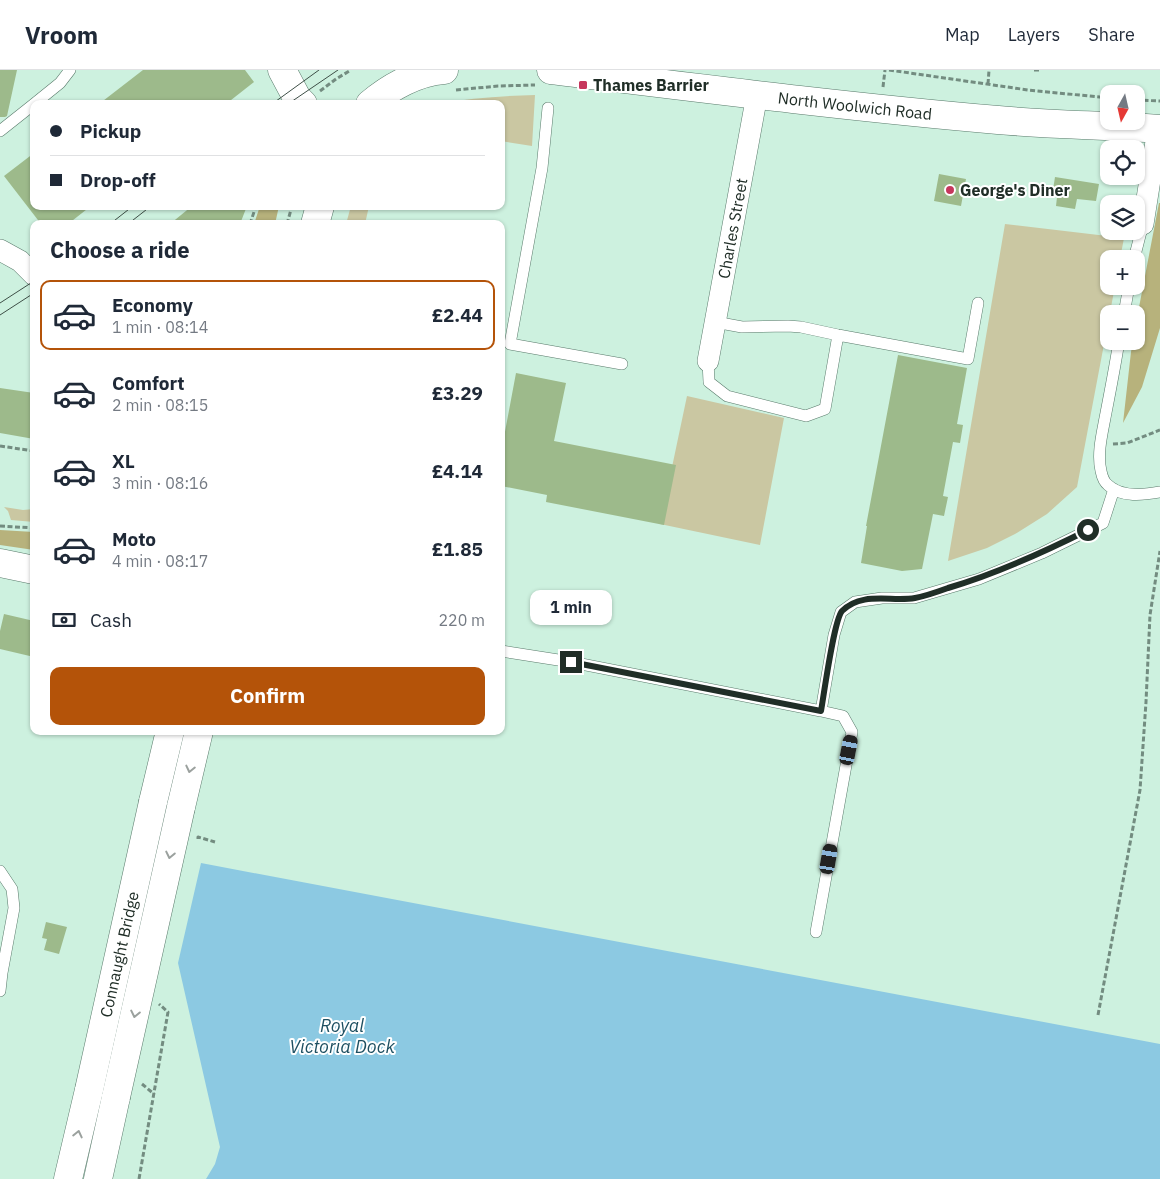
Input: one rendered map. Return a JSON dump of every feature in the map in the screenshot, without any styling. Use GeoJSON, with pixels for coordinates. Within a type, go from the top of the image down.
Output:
{"type":"FeatureCollection","features":[{"type":"Feature","properties":{"kind":"main road"},"geometry":{"type":"LineString","coordinates":[[282,70],[297,98],[309,99]]}},
{"type":"Feature","properties":{"kind":"main road"},"geometry":{"type":"LineString","coordinates":[[376,100],[410,79],[430,72],[448,80]]}},
{"type":"Feature","properties":{"kind":"main road","name":"North Woolwich Road"},"geometry":{"type":"LineString","coordinates":[[546,78],[757,95],[1000,120],[1159,129]]}},
{"type":"Feature","properties":{"kind":"main road"},"geometry":{"type":"LineString","coordinates":[[0,563],[30,569]]}},
{"type":"Feature","properties":{"kind":"main road","name":"Connaught Bridge"},"geometry":{"type":"LineString","coordinates":[[68,1179],[169,735]]}},
{"type":"Feature","properties":{"kind":"main road","name":"Connaught Bridge"},"geometry":{"type":"LineString","coordinates":[[98,1179],[198,735]]}},
{"type":"Feature","properties":{"kind":"street","name":"Charles Street"},"geometry":{"type":"LineString","coordinates":[[708,361],[757,95]]}},
{"type":"Feature","properties":{"kind":"street"},"geometry":{"type":"LineString","coordinates":[[1145,212],[1159,129]]}},
{"type":"Feature","properties":{"kind":"street"},"geometry":{"type":"LineString","coordinates":[[0,250],[20,261],[30,271]]}},
{"type":"Feature","properties":{"kind":"lane"},"geometry":{"type":"LineString","coordinates":[[39,100],[60,83],[70,70]]}},
{"type":"Feature","properties":{"kind":"lane"},"geometry":{"type":"LineString","coordinates":[[0,131],[30,107]]}},
{"type":"Feature","properties":{"kind":"lane"},"geometry":{"type":"LineString","coordinates":[[548,108],[542,168],[510,344],[622,364]]}},
{"type":"Feature","properties":{"kind":"lane"},"geometry":{"type":"LineString","coordinates":[[715,322],[742,327],[801,327],[968,359],[978,303]]}},
{"type":"Feature","properties":{"kind":"lane"},"geometry":{"type":"LineString","coordinates":[[708,361],[709,382],[727,396],[806,416],[825,409],[838,335]]}},
{"type":"Feature","properties":{"kind":"lane"},"geometry":{"type":"LineString","coordinates":[[1117,350],[1101,443],[1101,472],[1104,480],[1114,489],[1136,494],[1160,492]]}},
{"type":"Feature","properties":{"kind":"lane"},"geometry":{"type":"LineString","coordinates":[[821,711],[834,635],[841,612],[855,602],[882,598],[914,598],[979,579],[1042,553],[1104,523],[1114,489]]}},
{"type":"Feature","properties":{"kind":"lane"},"geometry":{"type":"LineString","coordinates":[[505,652],[571,662],[842,716],[852,732],[816,932]]}},
{"type":"Feature","properties":{"kind":"lane"},"geometry":{"type":"LineString","coordinates":[[0,871],[12,889],[14,908],[1,973],[0,991]]}},
{"type":"Feature","properties":{"kind":"path"},"geometry":{"type":"LineString","coordinates":[[309,99],[336,78],[351,70]]}},
{"type":"Feature","properties":{"kind":"path"},"geometry":{"type":"LineString","coordinates":[[883,90],[887,70],[988,85],[1100,97]]}},
{"type":"Feature","properties":{"kind":"path"},"geometry":{"type":"LineString","coordinates":[[988,85],[989,70]]}},
{"type":"Feature","properties":{"kind":"path"},"geometry":{"type":"LineString","coordinates":[[1034,70],[1041,70]]}},
{"type":"Feature","properties":{"kind":"path"},"geometry":{"type":"LineString","coordinates":[[448,80],[498,86],[546,78]]}},
{"type":"Feature","properties":{"kind":"path"},"geometry":{"type":"LineString","coordinates":[[1093,97],[1093,105]]}},
{"type":"Feature","properties":{"kind":"path"},"geometry":{"type":"LineString","coordinates":[[1145,100],[1160,101]]}},
{"type":"Feature","properties":{"kind":"path"},"geometry":{"type":"LineString","coordinates":[[1101,443],[1128,443],[1160,430]]}},
{"type":"Feature","properties":{"kind":"path"},"geometry":{"type":"LineString","coordinates":[[0,446],[30,450]]}},
{"type":"Feature","properties":{"kind":"path"},"geometry":{"type":"LineString","coordinates":[[0,526],[30,528]]}},
{"type":"Feature","properties":{"kind":"path"},"geometry":{"type":"LineString","coordinates":[[1098,1015],[1140,790],[1150,615],[1160,551]]}},
{"type":"Feature","properties":{"kind":"path"},"geometry":{"type":"LineString","coordinates":[[139,1179],[168,1012],[157,1002]]}},
{"type":"Feature","properties":{"kind":"path"},"geometry":{"type":"LineString","coordinates":[[140,1083],[154,1094]]}},
{"type":"Feature","properties":{"kind":"shaded area"},"geometry":{"type":"Polygon","coordinates":[[[535,95],[532,146],[505,142],[505,100],[462,100],[535,95]]]}},
{"type":"Feature","properties":{"kind":"shaded area"},"geometry":{"type":"Polygon","coordinates":[[[1160,203],[1160,328],[1142,387],[1123,423],[1131,350],[1145,350],[1145,305],[1139,305],[1141,295],[1145,295],[1145,276],[1160,203]]]}},
{"type":"Feature","properties":{"kind":"shaded area"},"geometry":{"type":"Polygon","coordinates":[[[259,210],[278,210],[276,220],[255,220],[259,210]]]}},
{"type":"Feature","properties":{"kind":"shaded area"},"geometry":{"type":"Polygon","coordinates":[[[350,210],[368,210],[366,220],[347,220],[350,210]]]}},
{"type":"Feature","properties":{"kind":"shaded area"},"geometry":{"type":"Polygon","coordinates":[[[1005,224],[1100,235],[1100,240],[1124,240],[1122,250],[1100,250],[1100,295],[1113,295],[1111,305],[1100,305],[1100,350],[1103,350],[1077,487],[1047,514],[1015,534],[987,548],[948,561],[1005,224]]]}},
{"type":"Feature","properties":{"kind":"shaded area"},"geometry":{"type":"Polygon","coordinates":[[[687,396],[784,418],[760,545],[660,524],[687,396]]]}},
{"type":"Feature","properties":{"kind":"shaded area"},"geometry":{"type":"Polygon","coordinates":[[[4,507],[30,509],[30,522],[11,520],[8,511],[4,507]]]}},
{"type":"Feature","properties":{"kind":"shaded area"},"geometry":{"type":"Polygon","coordinates":[[[0,530],[30,532],[30,549],[0,545],[0,530]]]}},
{"type":"Feature","properties":{"kind":"water","name":"Royal Victoria Dock"},"geometry":{"type":"Polygon","coordinates":[[[201,863],[1160,1044],[1160,1179],[206,1179],[215,1164],[220,1147],[178,963],[201,863]]]}},
{"type":"Feature","properties":{"kind":"building"},"geometry":{"type":"Polygon","coordinates":[[[0,70],[17,70],[7,116],[5,117],[0,117],[0,70]]]}},
{"type":"Feature","properties":{"kind":"building"},"geometry":{"type":"Polygon","coordinates":[[[143,70],[245,70],[254,82],[231,100],[104,100],[143,70]]]}},
{"type":"Feature","properties":{"kind":"building"},"geometry":{"type":"Polygon","coordinates":[[[30,156],[30,210],[4,176],[30,156]]]}},
{"type":"Feature","properties":{"kind":"building","name":"George's Diner"},"geometry":{"type":"Polygon","coordinates":[[[939,174],[966,179],[961,206],[934,201],[939,174]]]}},
{"type":"Feature","properties":{"kind":"building"},"geometry":{"type":"Polygon","coordinates":[[[1055,177],[1099,184],[1096,201],[1077,199],[1075,209],[1056,206],[1057,197],[1052,196],[1055,177]]]}},
{"type":"Feature","properties":{"kind":"building"},"geometry":{"type":"Polygon","coordinates":[[[30,210],[86,210],[73,220],[38,220],[30,210]]]}},
{"type":"Feature","properties":{"kind":"building"},"geometry":{"type":"Polygon","coordinates":[[[187,210],[245,210],[242,220],[175,220],[187,210]]]}},
{"type":"Feature","properties":{"kind":"building"},"geometry":{"type":"Polygon","coordinates":[[[898,355],[967,368],[957,424],[963,425],[960,443],[953,442],[943,496],[948,497],[944,516],[933,514],[922,569],[902,571],[861,563],[866,526],[898,355]]]}},
{"type":"Feature","properties":{"kind":"building"},"geometry":{"type":"Polygon","coordinates":[[[516,373],[566,383],[554,441],[676,465],[664,525],[546,502],[547,495],[505,487],[505,432],[516,373]]]}},
{"type":"Feature","properties":{"kind":"building"},"geometry":{"type":"Polygon","coordinates":[[[0,388],[30,392],[30,438],[0,433],[0,388]]]}},
{"type":"Feature","properties":{"kind":"building"},"geometry":{"type":"Polygon","coordinates":[[[4,614],[30,620],[30,656],[0,649],[0,631],[4,614]]]}},
{"type":"Feature","properties":{"kind":"building"},"geometry":{"type":"Polygon","coordinates":[[[46,922],[67,927],[59,954],[44,950],[47,939],[42,938],[46,922]]]}},
{"type":"Feature","properties":{"kind":"tram line"},"geometry":{"type":"LineString","coordinates":[[278,100],[319,70]]}},
{"type":"Feature","properties":{"kind":"tram line"},"geometry":{"type":"LineString","coordinates":[[294,100],[338,70]]}},
{"type":"Feature","properties":{"kind":"tram line"},"geometry":{"type":"LineString","coordinates":[[115,220],[128,210]]}},
{"type":"Feature","properties":{"kind":"tram line"},"geometry":{"type":"LineString","coordinates":[[133,220],[146,210]]}},
{"type":"Feature","properties":{"kind":"tram line"},"geometry":{"type":"LineString","coordinates":[[0,303],[30,284]]}},
{"type":"Feature","properties":{"kind":"tram line"},"geometry":{"type":"LineString","coordinates":[[0,315],[30,296]]}},
{"type":"Feature","properties":{"kind":"place","name":"Thames Barrier"},"geometry":{"type":"Point","coordinates":[583,85]}},
{"type":"Feature","properties":{"kind":"place","name":"George's Diner"},"geometry":{"type":"Point","coordinates":[950,190]}},
{"type":"Feature","properties":{"kind":"route"},"geometry":{"type":"LineString","coordinates":[[571,662],[821,711],[834,635],[841,612],[855,602],[882,598],[914,598],[979,579],[1042,553],[1088,530]]}}]}
